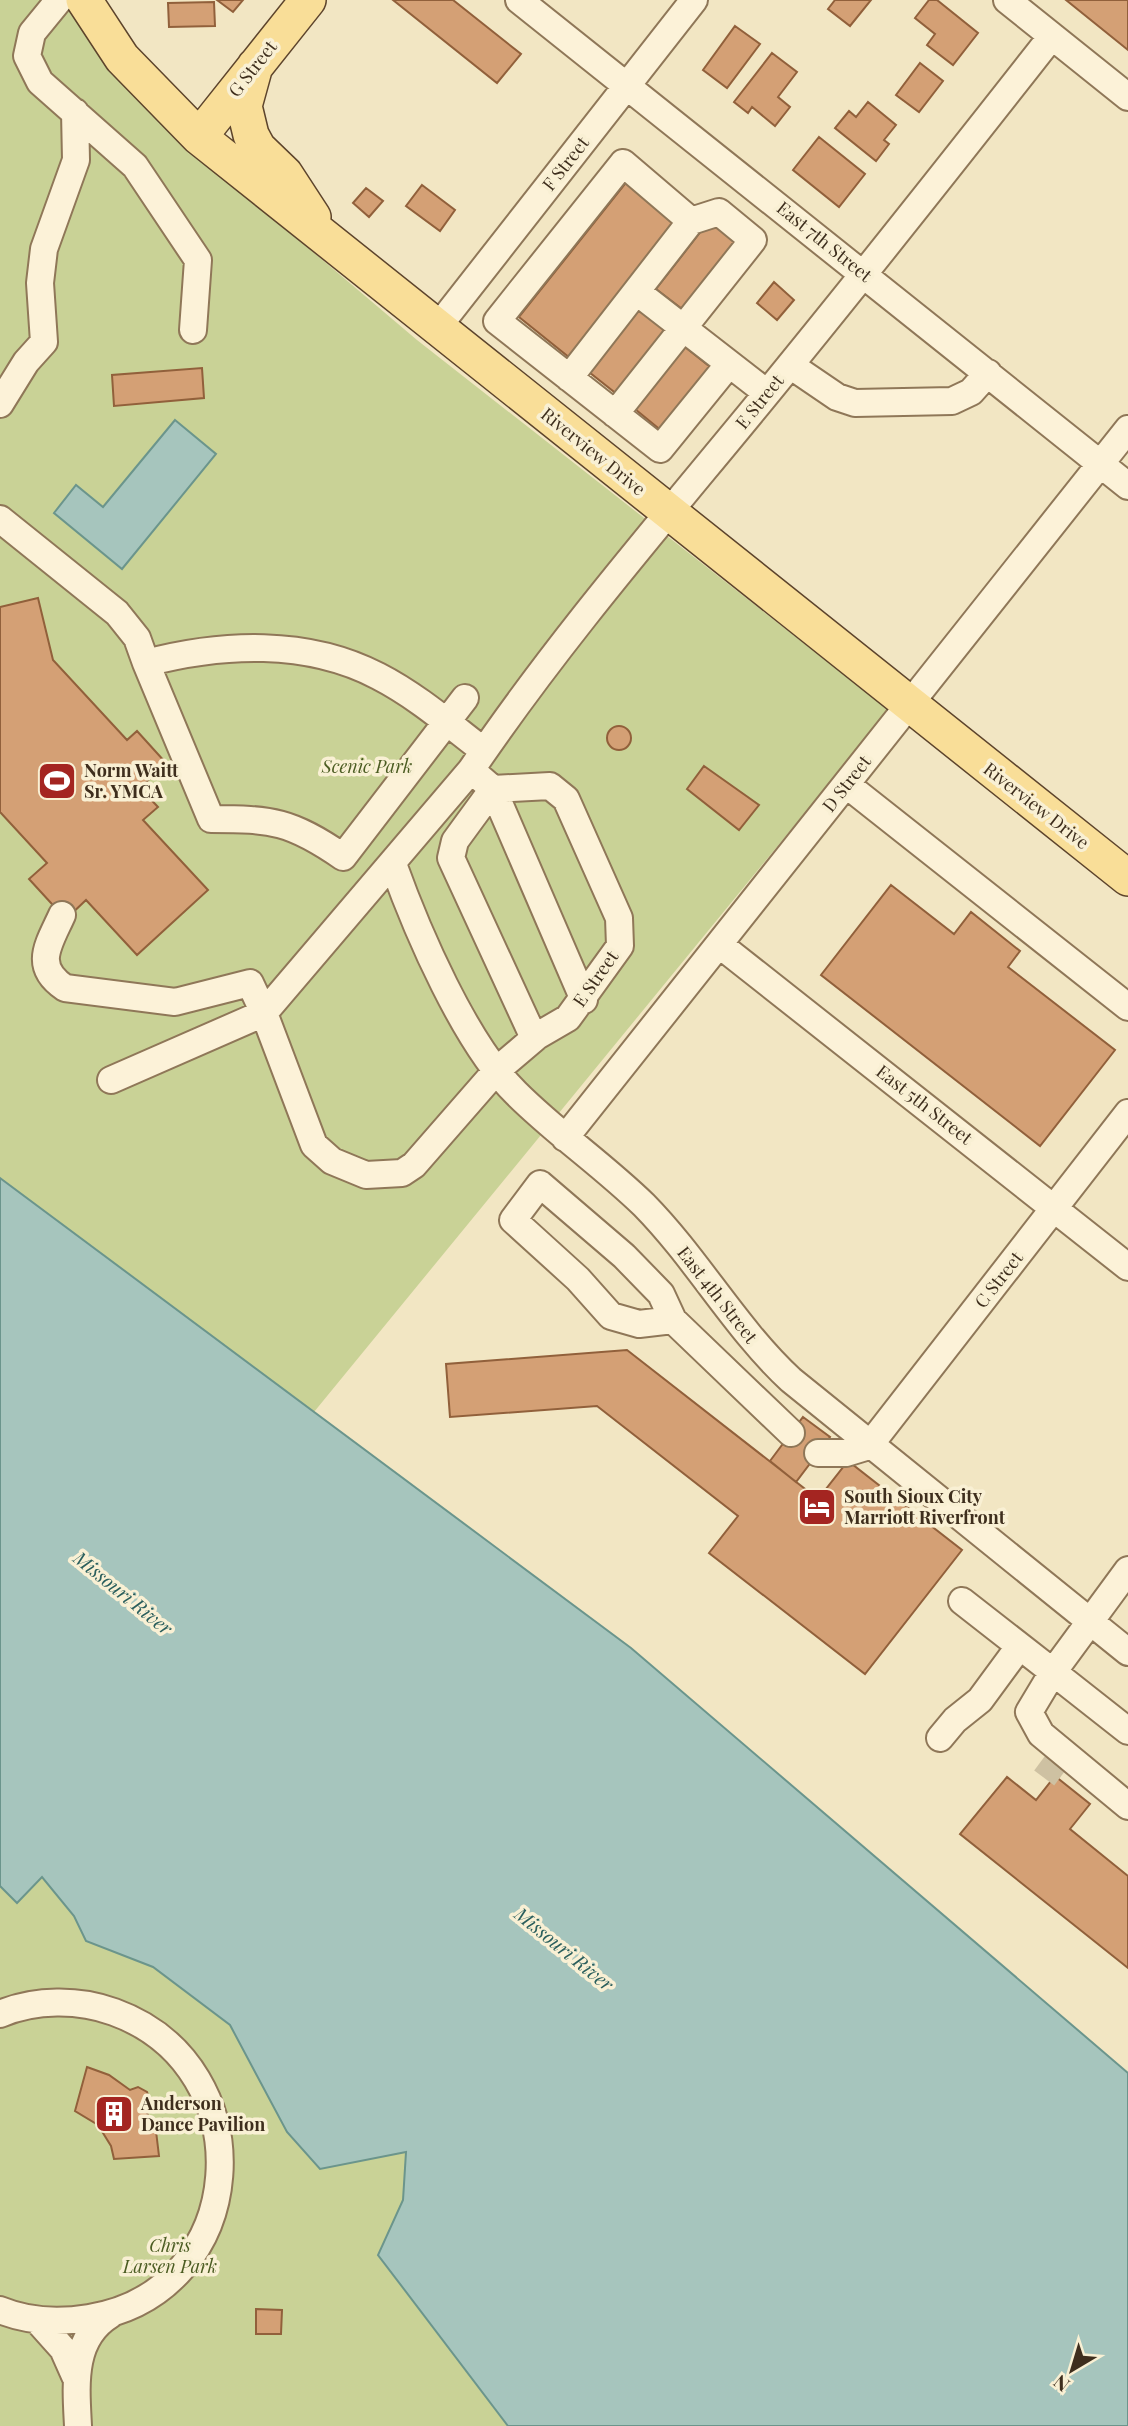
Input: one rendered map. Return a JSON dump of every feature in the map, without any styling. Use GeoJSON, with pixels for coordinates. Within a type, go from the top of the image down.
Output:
{"type":"FeatureCollection","features":[{"type":"Feature","properties":{"kind":"main road","name":"Riverview Drive"},"geometry":{"type":"LineString","coordinates":[[84,0],[122,58],[198,137],[1128,878]]}},
{"type":"Feature","properties":{"kind":"main road","name":"G Street"},"geometry":{"type":"LineString","coordinates":[[198,137],[307,0]]}},
{"type":"Feature","properties":{"kind":"main road"},"geometry":{"type":"LineString","coordinates":[[255,66],[244,106],[251,135],[258,148],[285,174],[325,238]]}},
{"type":"Feature","properties":{"kind":"street"},"geometry":{"type":"LineString","coordinates":[[59,0],[32,33],[27,56],[40,82],[135,166],[198,260],[193,330]]}},
{"type":"Feature","properties":{"kind":"street","name":"East 7th Street"},"geometry":{"type":"LineString","coordinates":[[519,0],[1128,486]]}},
{"type":"Feature","properties":{"kind":"street","name":"F Street"},"geometry":{"type":"LineString","coordinates":[[437,328],[694,0]]}},
{"type":"Feature","properties":{"kind":"street"},"geometry":{"type":"LineString","coordinates":[[1007,0],[1128,97]]}},
{"type":"Feature","properties":{"kind":"street","name":"E Street"},"geometry":{"type":"LineString","coordinates":[[264,1013],[393,864],[477,760],[498,728],[669,512],[865,275],[1052,36]]}},
{"type":"Feature","properties":{"kind":"street"},"geometry":{"type":"LineString","coordinates":[[0,404],[26,362],[44,342],[40,283],[44,249],[76,160],[75,112]]}},
{"type":"Feature","properties":{"kind":"street"},"geometry":{"type":"LineString","coordinates":[[691,220],[623,163],[497,321],[660,450],[729,364]]}},
{"type":"Feature","properties":{"kind":"street"},"geometry":{"type":"LineString","coordinates":[[569,377],[691,220],[719,212],[752,240],[615,414]]}},
{"type":"Feature","properties":{"kind":"street"},"geometry":{"type":"LineString","coordinates":[[637,292],[767,393]]}},
{"type":"Feature","properties":{"kind":"street"},"geometry":{"type":"LineString","coordinates":[[790,365],[837,397],[855,402],[952,401],[971,392],[988,373]]}},
{"type":"Feature","properties":{"kind":"street","name":"D Street"},"geometry":{"type":"LineString","coordinates":[[565,1138],[1128,429]]}},
{"type":"Feature","properties":{"kind":"street"},"geometry":{"type":"LineString","coordinates":[[0,519],[117,613],[137,638],[211,819],[282,823],[316,838],[343,857],[466,698]]}},
{"type":"Feature","properties":{"kind":"street"},"geometry":{"type":"LineString","coordinates":[[146,663],[188,652],[240,648],[289,650],[329,657],[377,676],[416,699],[447,723],[477,760],[493,789],[584,1000]]}},
{"type":"Feature","properties":{"kind":"street","name":"E Street"},"geometry":{"type":"LineString","coordinates":[[62,915],[45,960],[46,970],[65,988],[175,1002],[250,983],[314,1145],[332,1161],[366,1175],[402,1173],[414,1165],[496,1071],[534,1038],[568,1018],[584,1000],[620,946],[619,918],[583,832],[566,799],[550,786],[493,789]]}},
{"type":"Feature","properties":{"kind":"street"},"geometry":{"type":"LineString","coordinates":[[847,786],[1128,1007]]}},
{"type":"Feature","properties":{"kind":"street"},"geometry":{"type":"LineString","coordinates":[[493,789],[455,841],[451,859],[534,1038]]}},
{"type":"Feature","properties":{"kind":"street","name":"East 4th Street"},"geometry":{"type":"LineString","coordinates":[[393,864],[411,912],[453,998],[496,1071],[565,1138],[643,1205],[685,1252],[761,1352],[791,1380],[869,1446],[1128,1652]]}},
{"type":"Feature","properties":{"kind":"street","name":"East 5th Street"},"geometry":{"type":"LineString","coordinates":[[720,945],[1128,1267]]}},
{"type":"Feature","properties":{"kind":"street"},"geometry":{"type":"LineString","coordinates":[[111,1080],[264,1013]]}},
{"type":"Feature","properties":{"kind":"street","name":"C Street"},"geometry":{"type":"LineString","coordinates":[[869,1446],[1128,1113]]}},
{"type":"Feature","properties":{"kind":"street"},"geometry":{"type":"LineString","coordinates":[[673,1320],[639,1324],[611,1316],[578,1279],[513,1220],[540,1184],[624,1256],[661,1294],[673,1320],[791,1433]]}},
{"type":"Feature","properties":{"kind":"street"},"geometry":{"type":"LineString","coordinates":[[769,1410],[791,1380]]}},
{"type":"Feature","properties":{"kind":"street"},"geometry":{"type":"LineString","coordinates":[[818,1453],[846,1453],[869,1446]]}},
{"type":"Feature","properties":{"kind":"street"},"geometry":{"type":"LineString","coordinates":[[1091,1775],[1077,1782],[1052,1767],[1025,1737],[1029,1712],[1053,1672],[1128,1570]]}},
{"type":"Feature","properties":{"kind":"street"},"geometry":{"type":"LineString","coordinates":[[962,1601],[1128,1731]]}},
{"type":"Feature","properties":{"kind":"street"},"geometry":{"type":"LineString","coordinates":[[940,1738],[955,1720],[980,1700],[1019,1647]]}},
{"type":"Feature","properties":{"kind":"street"},"geometry":{"type":"LineString","coordinates":[[1029,1712],[1041,1734],[1128,1805]]}},
{"type":"Feature","properties":{"kind":"street"},"geometry":{"type":"LineString","coordinates":[[0,2014],[38,2004],[72,2002],[103,2007],[126,2016],[156,2034],[177,2052],[198,2079],[210,2105],[219,2138],[221,2170],[217,2201],[205,2234],[188,2261],[169,2281],[149,2296],[110,2315],[63,2323],[38,2321],[0,2310]]}},
{"type":"Feature","properties":{"kind":"street"},"geometry":{"type":"LineString","coordinates":[[78,2426],[75,2376],[78,2359],[91,2333],[110,2315]]}},
{"type":"Feature","properties":{"kind":"street"},"geometry":{"type":"LineString","coordinates":[[38,2321],[63,2349],[75,2376]]}},
{"type":"Feature","properties":{"kind":"green space","name":"Scenic Park"},"geometry":{"type":"Polygon","coordinates":[[[0,0],[69,0],[201,157],[417,340],[889,710],[314,1412],[0,1249],[0,0]]]}},
{"type":"Feature","properties":{"kind":"green space","name":"Chris Larsen Park"},"geometry":{"type":"Polygon","coordinates":[[[42,1877],[74,1916],[86,1941],[153,1967],[230,2025],[287,2132],[406,2152],[403,2200],[378,2256],[508,2426],[0,2426],[0,1886],[18,1902],[42,1877]]]}},
{"type":"Feature","properties":{"kind":"water"},"geometry":{"type":"Polygon","coordinates":[[[175,420],[216,454],[122,569],[54,513],[76,485],[103,507],[175,420]]]}},
{"type":"Feature","properties":{"kind":"water","name":"Missouri River"},"geometry":{"type":"Polygon","coordinates":[[[0,1178],[631,1648],[1128,2073],[1128,2426],[508,2426],[378,2255],[403,2200],[406,2152],[320,2169],[287,2132],[230,2025],[153,1967],[86,1941],[74,1916],[42,1877],[17,1903],[0,1886],[0,1178]]]}},
{"type":"Feature","properties":{"kind":"building"},"geometry":{"type":"Polygon","coordinates":[[[217,0],[243,0],[233,12],[217,0]]]}},
{"type":"Feature","properties":{"kind":"building"},"geometry":{"type":"Polygon","coordinates":[[[393,0],[453,0],[521,54],[497,83],[393,0]]]}},
{"type":"Feature","properties":{"kind":"building"},"geometry":{"type":"Polygon","coordinates":[[[835,0],[871,0],[850,26],[828,9],[835,0]]]}},
{"type":"Feature","properties":{"kind":"building"},"geometry":{"type":"Polygon","coordinates":[[[929,0],[937,0],[978,33],[953,65],[927,45],[935,34],[915,18],[929,0]]]}},
{"type":"Feature","properties":{"kind":"building"},"geometry":{"type":"Polygon","coordinates":[[[1066,0],[1128,0],[1128,50],[1066,0]]]}},
{"type":"Feature","properties":{"kind":"building"},"geometry":{"type":"Polygon","coordinates":[[[214,2],[215,26],[169,27],[168,3],[214,2]]]}},
{"type":"Feature","properties":{"kind":"building"},"geometry":{"type":"Polygon","coordinates":[[[735,26],[760,44],[727,88],[703,70],[735,26]]]}},
{"type":"Feature","properties":{"kind":"building"},"geometry":{"type":"Polygon","coordinates":[[[772,53],[797,72],[778,97],[790,107],[775,126],[752,107],[748,113],[734,102],[772,53]]]}},
{"type":"Feature","properties":{"kind":"building"},"geometry":{"type":"Polygon","coordinates":[[[920,63],[943,81],[919,112],[896,95],[920,63]]]}},
{"type":"Feature","properties":{"kind":"building"},"geometry":{"type":"Polygon","coordinates":[[[868,102],[896,125],[884,140],[889,144],[876,161],[835,128],[849,111],[856,117],[868,102]]]}},
{"type":"Feature","properties":{"kind":"building"},"geometry":{"type":"Polygon","coordinates":[[[819,137],[865,174],[839,207],[793,170],[819,137]]]}},
{"type":"Feature","properties":{"kind":"building"},"geometry":{"type":"Polygon","coordinates":[[[629,179],[680,220],[570,358],[519,317],[629,179]]]}},
{"type":"Feature","properties":{"kind":"building"},"geometry":{"type":"Polygon","coordinates":[[[422,185],[455,210],[440,231],[406,206],[422,185]]]}},
{"type":"Feature","properties":{"kind":"building"},"geometry":{"type":"Polygon","coordinates":[[[366,188],[383,201],[369,217],[353,203],[366,188]]]}},
{"type":"Feature","properties":{"kind":"building"},"geometry":{"type":"Polygon","coordinates":[[[712,217],[742,241],[686,312],[656,289],[712,217]]]}},
{"type":"Feature","properties":{"kind":"building"},"geometry":{"type":"Polygon","coordinates":[[[774,282],[794,300],[777,320],[757,303],[774,282]]]}},
{"type":"Feature","properties":{"kind":"building"},"geometry":{"type":"Polygon","coordinates":[[[639,309],[668,332],[618,395],[589,372],[639,309]]]}},
{"type":"Feature","properties":{"kind":"building"},"geometry":{"type":"Polygon","coordinates":[[[685,347],[714,370],[663,432],[635,409],[685,347]]]}},
{"type":"Feature","properties":{"kind":"building"},"geometry":{"type":"Polygon","coordinates":[[[202,368],[204,398],[114,406],[112,375],[202,368]]]}},
{"type":"Feature","properties":{"kind":"building"},"geometry":{"type":"Polygon","coordinates":[[[38,598],[53,660],[127,740],[137,731],[166,763],[140,788],[158,807],[143,820],[208,890],[137,955],[86,900],[66,919],[62,915],[29,879],[47,863],[0,812],[0,607],[38,598]]]}},
{"type":"Feature","properties":{"kind":"building"},"geometry":{"type":"Polygon","coordinates":[[[614,726],[624,726],[631,733],[631,743],[624,750],[614,750],[607,743],[607,733],[614,726]]]}},
{"type":"Feature","properties":{"kind":"building"},"geometry":{"type":"Polygon","coordinates":[[[704,766],[759,805],[739,830],[687,789],[704,766]]]}},
{"type":"Feature","properties":{"kind":"building"},"geometry":{"type":"Polygon","coordinates":[[[891,885],[954,934],[971,912],[1020,951],[1008,967],[1115,1050],[1040,1146],[821,975],[891,885]]]}},
{"type":"Feature","properties":{"kind":"building","name":"South Sioux City Marriott Riverfront"},"geometry":{"type":"Polygon","coordinates":[[[627,1350],[818,1499],[848,1461],[962,1550],[865,1674],[709,1553],[738,1516],[597,1406],[450,1417],[446,1364],[627,1350]]]}},
{"type":"Feature","properties":{"kind":"building"},"geometry":{"type":"Polygon","coordinates":[[[803,1417],[830,1437],[796,1482],[770,1461],[803,1417]]]}},
{"type":"Feature","properties":{"kind":"building"},"geometry":{"type":"Polygon","coordinates":[[[1055,1776],[1090,1804],[1070,1829],[1128,1876],[1128,1968],[960,1834],[1007,1777],[1036,1800],[1055,1776]]]}},
{"type":"Feature","properties":{"kind":"building","name":"Anderson Dance Pavilion"},"geometry":{"type":"Polygon","coordinates":[[[87,2067],[109,2075],[130,2090],[138,2087],[147,2092],[150,2101],[145,2109],[156,2131],[159,2156],[114,2159],[111,2146],[98,2125],[75,2111],[87,2067]]]}},
{"type":"Feature","properties":{"kind":"building"},"geometry":{"type":"Polygon","coordinates":[[[256,2309],[282,2310],[281,2334],[256,2334],[256,2309]]]}},
{"type":"Feature","properties":{"kind":"tunnel"},"geometry":{"type":"LineString","coordinates":[[1042,1760],[1062,1775]]}},
{"type":"Feature","properties":{"kind":"place","name":"Norm Waitt Sr. YMCA"},"geometry":{"type":"Point","coordinates":[57,781]}},
{"type":"Feature","properties":{"kind":"place","name":"South Sioux City Marriott Riverfront"},"geometry":{"type":"Point","coordinates":[817,1507]}},
{"type":"Feature","properties":{"kind":"place","name":"Anderson Dance Pavilion"},"geometry":{"type":"Point","coordinates":[114,2114]}}]}
